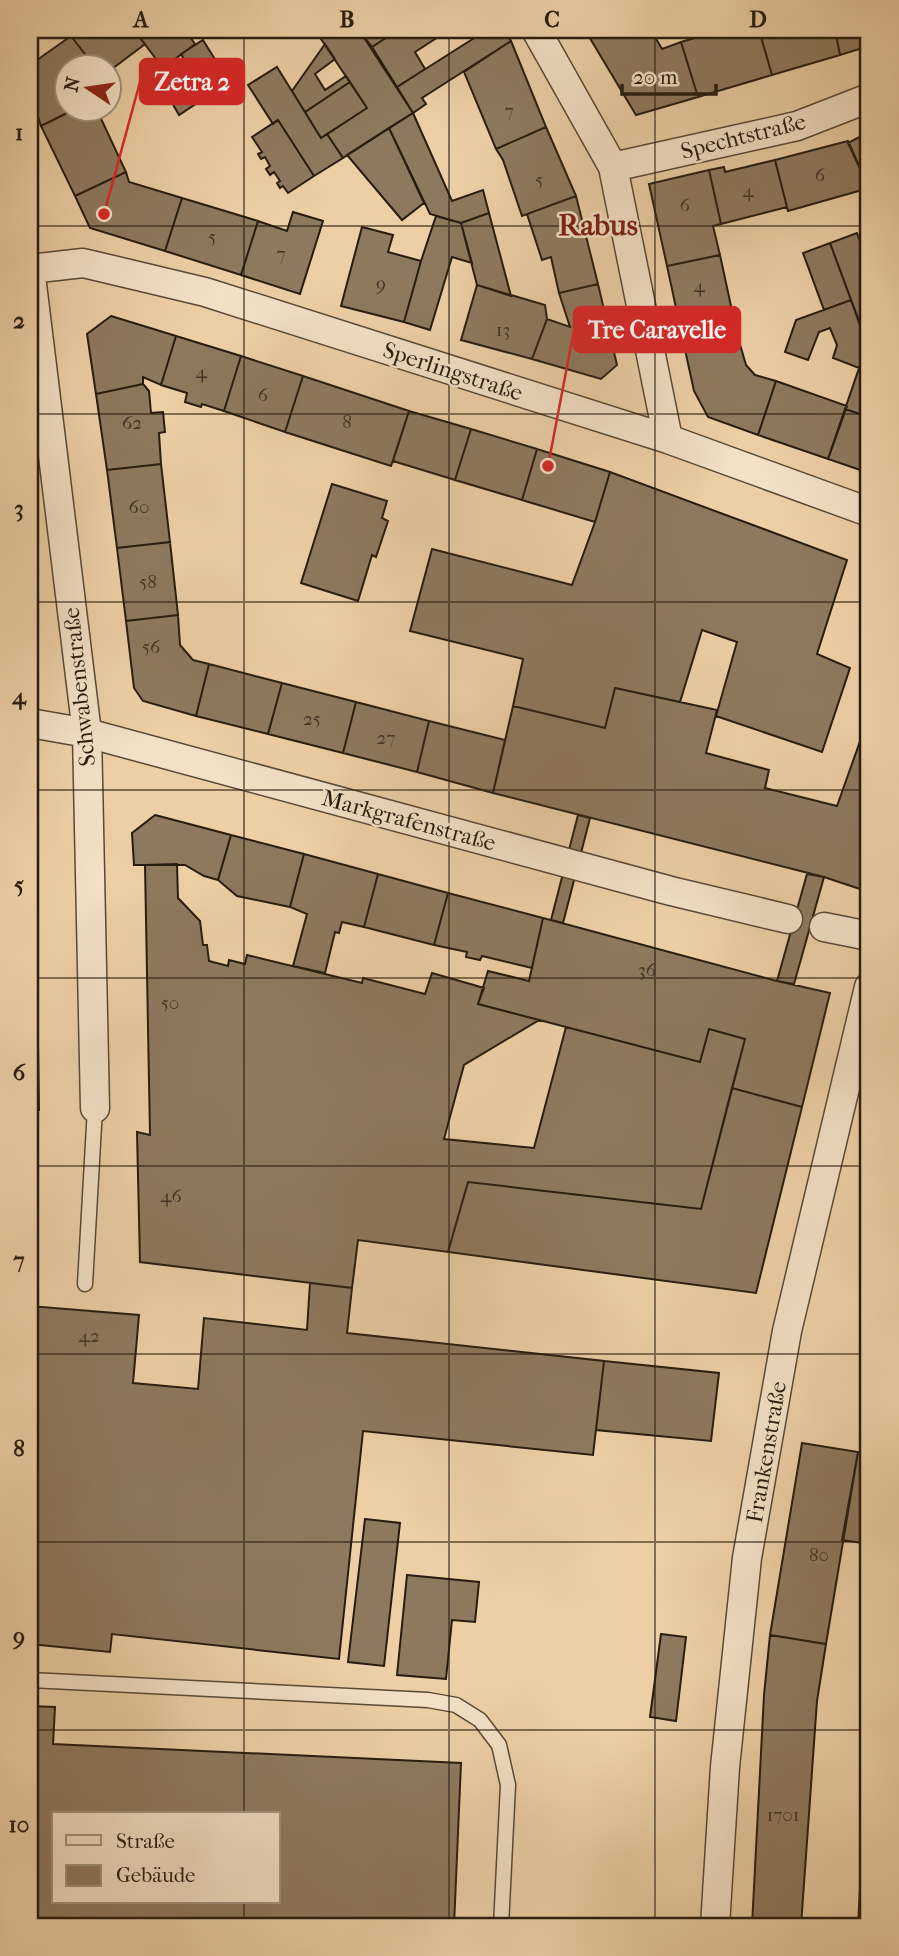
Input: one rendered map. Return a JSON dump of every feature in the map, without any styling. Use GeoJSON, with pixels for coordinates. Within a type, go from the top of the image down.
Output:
{"type":"FeatureCollection","features":[{"type":"Feature","properties":{"kind":"street"},"geometry":{"type":"LineString","coordinates":[[536,30],[613,167],[668,439]]}},
{"type":"Feature","properties":{"kind":"street","name":"Spechtstraße"},"geometry":{"type":"LineString","coordinates":[[613,167],[797,126],[869,98]]}},
{"type":"Feature","properties":{"kind":"street","name":"Sperlingstraße"},"geometry":{"type":"LineString","coordinates":[[30,268],[83,263],[205,292],[668,439],[869,512]]}},
{"type":"Feature","properties":{"kind":"street","name":"Schwabenstraße"},"geometry":{"type":"LineString","coordinates":[[30,268],[87,733],[95,1108]]}},
{"type":"Feature","properties":{"kind":"street","name":"Markgrafenstraße"},"geometry":{"type":"LineString","coordinates":[[30,723],[87,733],[671,891],[788,919]]}},
{"type":"Feature","properties":{"kind":"street"},"geometry":{"type":"LineString","coordinates":[[824,927],[869,936]]}},
{"type":"Feature","properties":{"kind":"street","name":"Frankenstraße"},"geometry":{"type":"LineString","coordinates":[[715,1926],[725,1767],[747,1558],[787,1331],[869,987]]}},
{"type":"Feature","properties":{"kind":"lane"},"geometry":{"type":"LineString","coordinates":[[85,1284],[95,1108]]}},
{"type":"Feature","properties":{"kind":"lane"},"geometry":{"type":"LineString","coordinates":[[30,1680],[428,1700],[456,1705],[480,1720],[499,1745],[508,1785],[501,1926]]}},
{"type":"Feature","properties":{"kind":"building"},"geometry":{"type":"Polygon","coordinates":[[[79,30],[134,30],[145,44],[122,61],[122,52],[83,52],[71,36],[79,30]]]}},
{"type":"Feature","properties":{"kind":"building"},"geometry":{"type":"Polygon","coordinates":[[[134,30],[185,30],[195,44],[163,68],[134,30]]]}},
{"type":"Feature","properties":{"kind":"building"},"geometry":{"type":"Polygon","coordinates":[[[315,30],[359,30],[413,113],[343,158],[327,134],[367,108],[315,30]]]}},
{"type":"Feature","properties":{"kind":"building"},"geometry":{"type":"Polygon","coordinates":[[[359,30],[389,30],[392,34],[372,47],[359,30]]]}},
{"type":"Feature","properties":{"kind":"building"},"geometry":{"type":"Polygon","coordinates":[[[398,30],[449,30],[415,52],[425,69],[397,87],[372,47],[398,30]]]}},
{"type":"Feature","properties":{"kind":"building"},"geometry":{"type":"Polygon","coordinates":[[[487,30],[504,30],[511,41],[422,98],[426,104],[413,113],[397,87],[487,30]]]}},
{"type":"Feature","properties":{"kind":"building"},"geometry":{"type":"Polygon","coordinates":[[[585,30],[651,30],[662,49],[681,42],[698,97],[636,115],[585,30]]]}},
{"type":"Feature","properties":{"kind":"building"},"geometry":{"type":"Polygon","coordinates":[[[723,30],[759,30],[772,75],[698,97],[681,42],[723,30]]]}},
{"type":"Feature","properties":{"kind":"building"},"geometry":{"type":"Polygon","coordinates":[[[759,30],[835,30],[840,55],[772,75],[759,30]]]}},
{"type":"Feature","properties":{"kind":"building"},"geometry":{"type":"Polygon","coordinates":[[[835,30],[869,30],[869,46],[840,55],[835,30]]]}},
{"type":"Feature","properties":{"kind":"building"},"geometry":{"type":"Polygon","coordinates":[[[71,36],[83,52],[52,52],[52,120],[41,126],[30,93],[30,65],[71,36]]]}},
{"type":"Feature","properties":{"kind":"building"},"geometry":{"type":"Polygon","coordinates":[[[203,40],[229,82],[179,115],[171,101],[199,83],[181,54],[203,40]]]}},
{"type":"Feature","properties":{"kind":"building"},"geometry":{"type":"Polygon","coordinates":[[[511,41],[546,127],[496,149],[464,72],[511,41]]]}},
{"type":"Feature","properties":{"kind":"building"},"geometry":{"type":"Polygon","coordinates":[[[325,44],[335,59],[315,74],[325,90],[346,76],[350,82],[305,112],[292,91],[325,44]]]}},
{"type":"Feature","properties":{"kind":"building"},"geometry":{"type":"Polygon","coordinates":[[[277,67],[321,138],[327,134],[343,158],[314,176],[278,120],[273,124],[248,85],[277,67]]]}},
{"type":"Feature","properties":{"kind":"building"},"geometry":{"type":"Polygon","coordinates":[[[350,82],[367,108],[321,138],[305,112],[350,82]]]}},
{"type":"Feature","properties":{"kind":"building"},"geometry":{"type":"Polygon","coordinates":[[[413,113],[452,201],[483,190],[489,213],[461,223],[430,214],[389,128],[413,113]]]}},
{"type":"Feature","properties":{"kind":"building"},"geometry":{"type":"Polygon","coordinates":[[[52,120],[103,122],[126,172],[75,196],[41,126],[52,120]]]}},
{"type":"Feature","properties":{"kind":"building"},"geometry":{"type":"Polygon","coordinates":[[[278,120],[314,176],[288,193],[283,186],[280,188],[277,183],[280,181],[274,172],[270,175],[266,169],[270,166],[265,157],[261,159],[258,154],[262,152],[252,137],[278,120]]]}},
{"type":"Feature","properties":{"kind":"building"},"geometry":{"type":"Polygon","coordinates":[[[546,127],[576,196],[522,216],[503,160],[496,149],[546,127]]]}},
{"type":"Feature","properties":{"kind":"building"},"geometry":{"type":"Polygon","coordinates":[[[389,128],[424,203],[402,220],[347,155],[389,128]]]}},
{"type":"Feature","properties":{"kind":"building"},"geometry":{"type":"Polygon","coordinates":[[[869,132],[869,188],[848,143],[869,132]]]}},
{"type":"Feature","properties":{"kind":"building"},"geometry":{"type":"Polygon","coordinates":[[[848,141],[869,188],[788,211],[775,160],[848,141]]]}},
{"type":"Feature","properties":{"kind":"building"},"geometry":{"type":"Polygon","coordinates":[[[775,160],[787,207],[721,224],[709,170],[724,167],[725,172],[775,160]]]}},
{"type":"Feature","properties":{"kind":"building"},"geometry":{"type":"Polygon","coordinates":[[[709,170],[721,224],[713,226],[720,255],[667,266],[649,184],[709,170]]]}},
{"type":"Feature","properties":{"kind":"building"},"geometry":{"type":"Polygon","coordinates":[[[126,172],[129,182],[182,198],[165,251],[90,228],[75,196],[126,172]]]}},
{"type":"Feature","properties":{"kind":"building"},"geometry":{"type":"Polygon","coordinates":[[[576,196],[598,284],[559,293],[551,257],[542,260],[527,214],[576,196]]]}},
{"type":"Feature","properties":{"kind":"building"},"geometry":{"type":"Polygon","coordinates":[[[182,198],[258,221],[241,275],[165,251],[182,198]]]}},
{"type":"Feature","properties":{"kind":"building"},"geometry":{"type":"Polygon","coordinates":[[[293,212],[323,221],[300,294],[241,275],[258,221],[287,231],[293,212]]]}},
{"type":"Feature","properties":{"kind":"building"},"geometry":{"type":"Polygon","coordinates":[[[489,213],[511,296],[477,285],[461,223],[489,213]]]}},
{"type":"Feature","properties":{"kind":"building"},"geometry":{"type":"Polygon","coordinates":[[[436,216],[461,223],[472,263],[452,257],[430,330],[404,322],[436,216]]]}},
{"type":"Feature","properties":{"kind":"building"},"geometry":{"type":"Polygon","coordinates":[[[362,227],[393,235],[388,252],[421,261],[404,322],[341,306],[362,227]]]}},
{"type":"Feature","properties":{"kind":"building"},"geometry":{"type":"Polygon","coordinates":[[[857,233],[869,267],[869,317],[859,321],[830,243],[857,233]]]}},
{"type":"Feature","properties":{"kind":"building"},"geometry":{"type":"Polygon","coordinates":[[[830,243],[851,300],[824,310],[803,253],[830,243]]]}},
{"type":"Feature","properties":{"kind":"building"},"geometry":{"type":"Polygon","coordinates":[[[720,255],[737,334],[684,345],[667,266],[720,255]]]}},
{"type":"Feature","properties":{"kind":"building"},"geometry":{"type":"Polygon","coordinates":[[[598,284],[617,365],[601,379],[532,359],[547,319],[570,327],[559,293],[598,284]]]}},
{"type":"Feature","properties":{"kind":"building"},"geometry":{"type":"Polygon","coordinates":[[[477,285],[545,305],[547,319],[532,359],[461,340],[477,285]]]}},
{"type":"Feature","properties":{"kind":"building"},"geometry":{"type":"Polygon","coordinates":[[[851,300],[867,345],[859,368],[833,358],[837,345],[830,328],[819,332],[808,360],[785,352],[796,320],[851,300]]]}},
{"type":"Feature","properties":{"kind":"building"},"geometry":{"type":"Polygon","coordinates":[[[111,316],[176,336],[161,385],[143,377],[143,384],[96,394],[87,334],[111,316]]]}},
{"type":"Feature","properties":{"kind":"building"},"geometry":{"type":"Polygon","coordinates":[[[869,317],[869,346],[859,321],[869,317]]]}},
{"type":"Feature","properties":{"kind":"building"},"geometry":{"type":"Polygon","coordinates":[[[737,334],[746,365],[755,375],[776,381],[758,435],[708,417],[694,391],[684,345],[737,334]]]}},
{"type":"Feature","properties":{"kind":"building"},"geometry":{"type":"Polygon","coordinates":[[[176,336],[241,356],[224,411],[185,402],[187,393],[161,385],[176,336]]]}},
{"type":"Feature","properties":{"kind":"building"},"geometry":{"type":"Polygon","coordinates":[[[867,345],[869,346],[869,417],[845,409],[867,345]]]}},
{"type":"Feature","properties":{"kind":"building"},"geometry":{"type":"Polygon","coordinates":[[[241,356],[303,376],[285,432],[224,411],[241,356]]]}},
{"type":"Feature","properties":{"kind":"building"},"geometry":{"type":"Polygon","coordinates":[[[303,376],[409,411],[391,466],[285,432],[303,376]]]}},
{"type":"Feature","properties":{"kind":"building"},"geometry":{"type":"Polygon","coordinates":[[[776,381],[847,406],[828,459],[758,435],[776,381]]]}},
{"type":"Feature","properties":{"kind":"building"},"geometry":{"type":"Polygon","coordinates":[[[143,384],[149,391],[151,413],[163,412],[165,432],[159,433],[161,464],[107,470],[96,394],[143,384]]]}},
{"type":"Feature","properties":{"kind":"building"},"geometry":{"type":"Polygon","coordinates":[[[845,409],[869,417],[869,473],[828,459],[845,409]]]}},
{"type":"Feature","properties":{"kind":"building"},"geometry":{"type":"Polygon","coordinates":[[[409,411],[471,429],[455,480],[393,461],[409,411]]]}},
{"type":"Feature","properties":{"kind":"building"},"geometry":{"type":"Polygon","coordinates":[[[471,429],[537,449],[522,500],[455,480],[471,429]]]}},
{"type":"Feature","properties":{"kind":"building"},"geometry":{"type":"Polygon","coordinates":[[[537,449],[610,472],[595,522],[522,500],[537,449]]]}},
{"type":"Feature","properties":{"kind":"building"},"geometry":{"type":"Polygon","coordinates":[[[161,464],[170,542],[117,548],[107,470],[161,464]]]}},
{"type":"Feature","properties":{"kind":"building"},"geometry":{"type":"Polygon","coordinates":[[[610,472],[847,560],[817,654],[850,668],[822,752],[716,716],[737,642],[702,630],[680,702],[615,688],[605,728],[513,706],[523,659],[410,631],[432,549],[572,585],[610,472]]]}},
{"type":"Feature","properties":{"kind":"building"},"geometry":{"type":"Polygon","coordinates":[[[332,484],[387,501],[382,518],[388,521],[376,557],[372,555],[358,601],[301,583],[332,484]]]}},
{"type":"Feature","properties":{"kind":"building"},"geometry":{"type":"Polygon","coordinates":[[[170,542],[178,615],[126,621],[117,548],[170,542]]]}},
{"type":"Feature","properties":{"kind":"building"},"geometry":{"type":"Polygon","coordinates":[[[178,615],[180,645],[193,660],[209,664],[196,716],[143,701],[134,688],[126,621],[178,615]]]}},
{"type":"Feature","properties":{"kind":"building"},"geometry":{"type":"Polygon","coordinates":[[[209,664],[282,683],[268,734],[196,716],[209,664]]]}},
{"type":"Feature","properties":{"kind":"building"},"geometry":{"type":"Polygon","coordinates":[[[282,683],[356,702],[343,753],[268,734],[282,683]]]}},
{"type":"Feature","properties":{"kind":"building"},"geometry":{"type":"Polygon","coordinates":[[[615,688],[717,710],[706,753],[769,770],[765,788],[837,806],[869,716],[869,892],[824,877],[493,793],[513,706],[605,728],[615,688]]]}},
{"type":"Feature","properties":{"kind":"building"},"geometry":{"type":"Polygon","coordinates":[[[356,702],[429,721],[417,772],[343,753],[356,702]]]}},
{"type":"Feature","properties":{"kind":"building"},"geometry":{"type":"Polygon","coordinates":[[[429,721],[505,740],[493,793],[417,772],[429,721]]]}},
{"type":"Feature","properties":{"kind":"building"},"geometry":{"type":"Polygon","coordinates":[[[30,778],[34,779],[34,845],[30,845],[30,778]]]}},
{"type":"Feature","properties":{"kind":"building"},"geometry":{"type":"Polygon","coordinates":[[[155,815],[231,835],[218,880],[204,876],[185,865],[134,865],[132,833],[155,815]]]}},
{"type":"Feature","properties":{"kind":"building"},"geometry":{"type":"Polygon","coordinates":[[[578,815],[590,818],[563,923],[551,920],[578,815]]]}},
{"type":"Feature","properties":{"kind":"building"},"geometry":{"type":"Polygon","coordinates":[[[231,835],[304,854],[290,907],[237,896],[218,880],[231,835]]]}},
{"type":"Feature","properties":{"kind":"building"},"geometry":{"type":"Polygon","coordinates":[[[30,845],[34,845],[36,911],[30,912],[30,845]]]}},
{"type":"Feature","properties":{"kind":"building"},"geometry":{"type":"Polygon","coordinates":[[[304,854],[378,874],[364,927],[342,922],[339,933],[335,932],[325,973],[293,966],[307,914],[290,907],[304,854]]]}},
{"type":"Feature","properties":{"kind":"building"},"geometry":{"type":"Polygon","coordinates":[[[177,864],[178,898],[200,921],[203,945],[207,945],[209,961],[228,966],[229,960],[245,964],[247,955],[362,983],[363,978],[425,994],[432,973],[484,988],[478,1004],[539,1020],[464,1065],[444,1139],[534,1148],[566,1027],[700,1062],[709,1029],[745,1039],[701,1209],[468,1182],[448,1252],[358,1240],[352,1288],[140,1262],[137,1132],[150,1135],[145,865],[177,864]]]}},
{"type":"Feature","properties":{"kind":"building"},"geometry":{"type":"Polygon","coordinates":[[[378,874],[448,893],[434,945],[364,927],[378,874]]]}},
{"type":"Feature","properties":{"kind":"building"},"geometry":{"type":"Polygon","coordinates":[[[807,874],[824,877],[794,984],[777,981],[807,874]]]}},
{"type":"Feature","properties":{"kind":"building"},"geometry":{"type":"Polygon","coordinates":[[[448,893],[543,918],[532,968],[482,956],[480,960],[466,957],[467,952],[434,945],[448,893]]]}},
{"type":"Feature","properties":{"kind":"building"},"geometry":{"type":"Polygon","coordinates":[[[36,911],[37,978],[30,978],[30,912],[36,911]]]}},
{"type":"Feature","properties":{"kind":"building"},"geometry":{"type":"Polygon","coordinates":[[[543,918],[830,993],[802,1107],[732,1088],[745,1039],[709,1029],[700,1062],[478,1004],[488,971],[529,981],[543,918]]]}},
{"type":"Feature","properties":{"kind":"building"},"geometry":{"type":"Polygon","coordinates":[[[30,978],[37,978],[38,1044],[30,1044],[30,978]]]}},
{"type":"Feature","properties":{"kind":"building"},"geometry":{"type":"Polygon","coordinates":[[[30,1044],[38,1044],[39,1110],[30,1110],[30,1044]]]}},
{"type":"Feature","properties":{"kind":"building"},"geometry":{"type":"Polygon","coordinates":[[[732,1088],[802,1107],[756,1293],[448,1252],[468,1182],[701,1209],[732,1088]]]}},
{"type":"Feature","properties":{"kind":"building"},"geometry":{"type":"Polygon","coordinates":[[[310,1283],[352,1288],[347,1333],[604,1361],[593,1455],[363,1431],[339,1659],[112,1634],[110,1652],[30,1644],[30,1306],[139,1315],[133,1383],[198,1389],[204,1318],[307,1330],[310,1283]]]}},
{"type":"Feature","properties":{"kind":"building"},"geometry":{"type":"Polygon","coordinates":[[[604,1361],[719,1373],[711,1441],[596,1430],[604,1361]]]}},
{"type":"Feature","properties":{"kind":"building"},"geometry":{"type":"Polygon","coordinates":[[[802,1443],[858,1452],[826,1644],[770,1635],[802,1443]]]}},
{"type":"Feature","properties":{"kind":"building"},"geometry":{"type":"Polygon","coordinates":[[[858,1452],[869,1453],[869,1544],[842,1540],[858,1452]]]}},
{"type":"Feature","properties":{"kind":"building"},"geometry":{"type":"Polygon","coordinates":[[[365,1519],[400,1523],[384,1666],[348,1662],[365,1519]]]}},
{"type":"Feature","properties":{"kind":"building"},"geometry":{"type":"Polygon","coordinates":[[[407,1575],[479,1582],[475,1622],[452,1620],[446,1679],[397,1675],[407,1575]]]}},
{"type":"Feature","properties":{"kind":"building"},"geometry":{"type":"Polygon","coordinates":[[[661,1634],[686,1637],[676,1721],[650,1717],[661,1634]]]}},
{"type":"Feature","properties":{"kind":"building"},"geometry":{"type":"Polygon","coordinates":[[[770,1635],[826,1644],[817,1701],[801,1926],[752,1926],[764,1695],[770,1635]]]}},
{"type":"Feature","properties":{"kind":"building"},"geometry":{"type":"Polygon","coordinates":[[[30,1706],[55,1707],[53,1744],[461,1763],[454,1926],[30,1926],[30,1706]]]}},
{"type":"Feature","properties":{"kind":"building"},"geometry":{"type":"Polygon","coordinates":[[[869,1714],[869,1926],[858,1926],[869,1714]]]}},
{"type":"Feature","properties":{"kind":"place","name":"Zetra 2"},"geometry":{"type":"Point","coordinates":[104,214]}},
{"type":"Feature","properties":{"kind":"place","name":"Tre Caravelle"},"geometry":{"type":"Point","coordinates":[548,466]}},
{"type":"Feature","properties":{"kind":"district","name":"Rabus"},"geometry":{"type":"Point","coordinates":[598,225]}}]}
